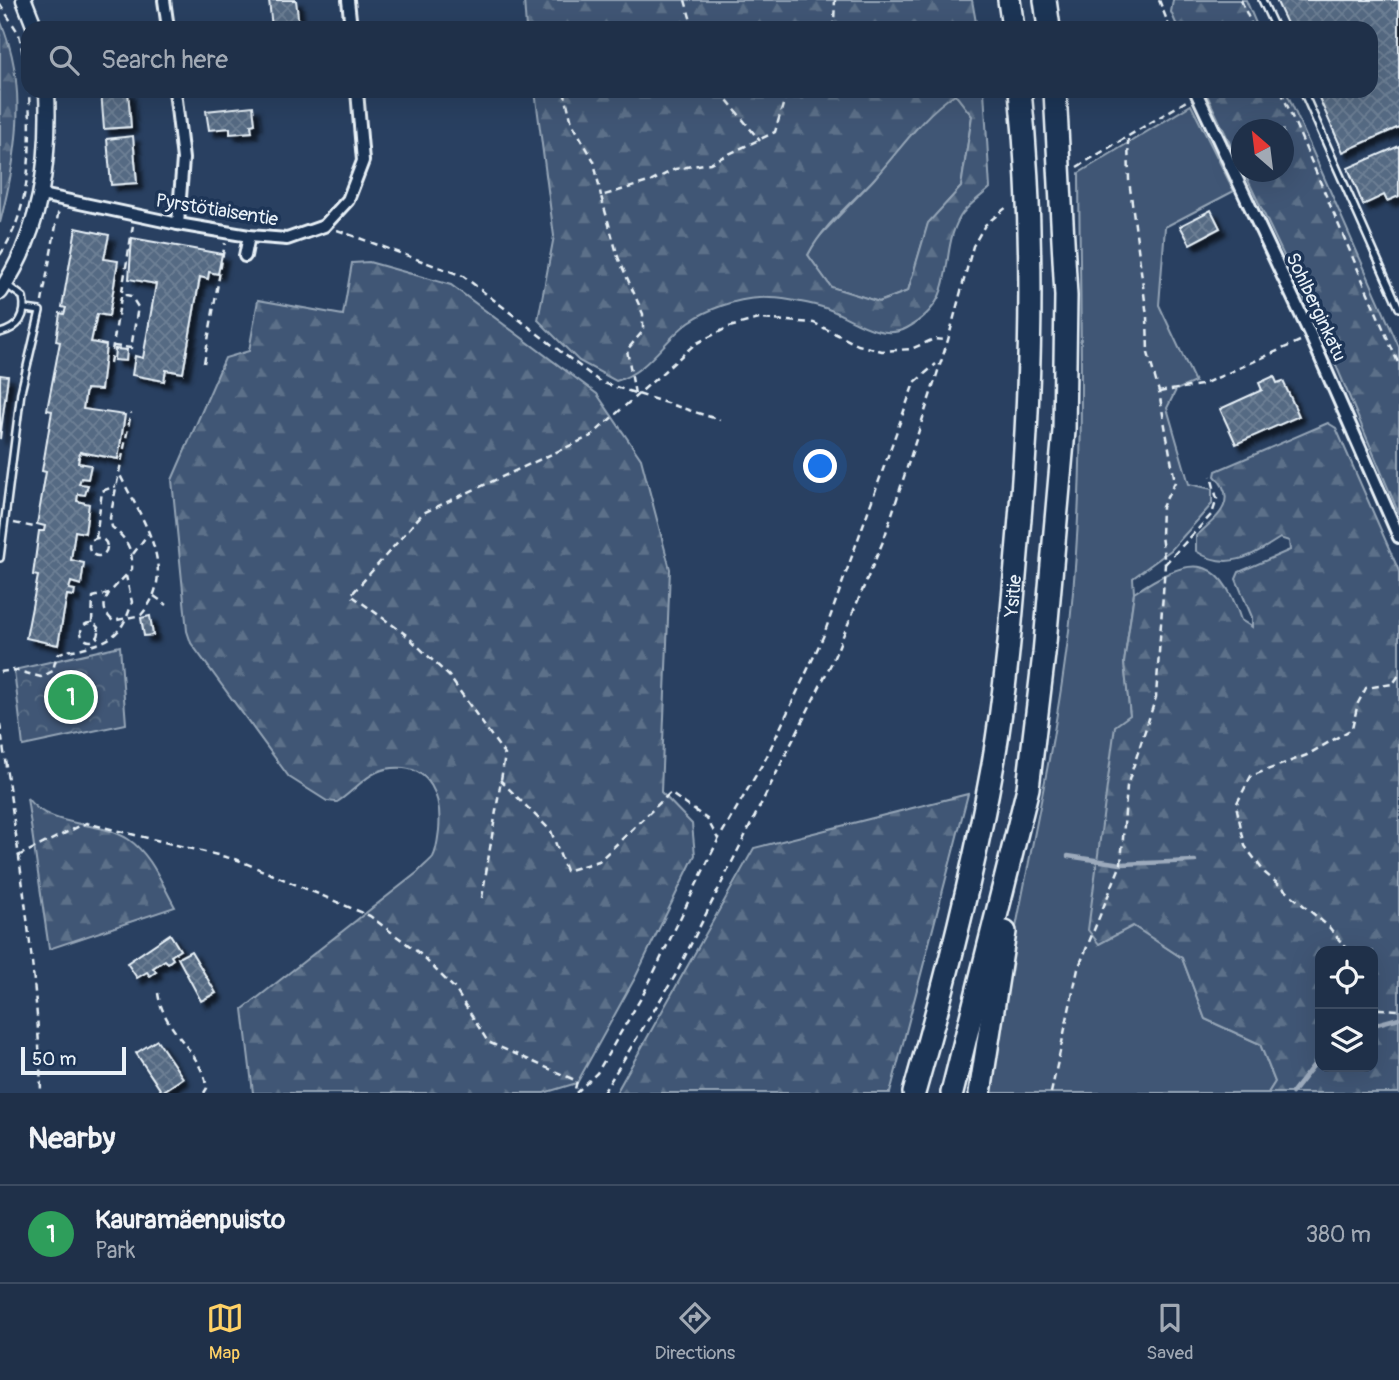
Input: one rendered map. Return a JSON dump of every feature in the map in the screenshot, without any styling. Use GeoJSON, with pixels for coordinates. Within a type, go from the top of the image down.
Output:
{"type":"FeatureCollection","features":[{"type":"Feature","properties":{"kind":"highway"},"geometry":{"type":"LineString","coordinates":[[1009,0],[1012,21]]}},
{"type":"Feature","properties":{"kind":"highway"},"geometry":{"type":"LineString","coordinates":[[1045,0],[1048,21]]}},
{"type":"Feature","properties":{"kind":"highway","name":"Ysitie"},"geometry":{"type":"LineString","coordinates":[[914,1093],[943,992],[969,884],[993,763],[1009,651],[1028,420],[1033,275],[1020,98]]}},
{"type":"Feature","properties":{"kind":"highway","name":"Ysitie"},"geometry":{"type":"LineString","coordinates":[[952,1093],[1028,788],[1064,431],[1066,296],[1055,98]]}},
{"type":"Feature","properties":{"kind":"highway"},"geometry":{"type":"LineString","coordinates":[[981,1093],[1028,788]]}},
{"type":"Feature","properties":{"kind":"street"},"geometry":{"type":"LineString","coordinates":[[24,0],[32,21]]}},
{"type":"Feature","properties":{"kind":"street"},"geometry":{"type":"LineString","coordinates":[[164,0],[167,21]]}},
{"type":"Feature","properties":{"kind":"street"},"geometry":{"type":"LineString","coordinates":[[348,0],[350,21]]}},
{"type":"Feature","properties":{"kind":"street"},"geometry":{"type":"LineString","coordinates":[[3,288],[22,253],[42,195],[49,142],[47,98]]}},
{"type":"Feature","properties":{"kind":"street"},"geometry":{"type":"LineString","coordinates":[[176,98],[183,159],[178,224]]}},
{"type":"Feature","properties":{"kind":"street","name":"Pyrstötiaisentie"},"geometry":{"type":"LineString","coordinates":[[42,195],[178,224],[249,236],[287,239],[324,226],[348,200],[363,160],[357,98]]}},
{"type":"Feature","properties":{"kind":"street","name":"Sohlberginkatu"},"geometry":{"type":"LineString","coordinates":[[1199,98],[1311,337],[1399,537]]}},
{"type":"Feature","properties":{"kind":"street"},"geometry":{"type":"LineString","coordinates":[[245,256],[249,236]]}},
{"type":"Feature","properties":{"kind":"lane"},"geometry":{"type":"LineString","coordinates":[[1262,0],[1272,21]]}},
{"type":"Feature","properties":{"kind":"lane"},"geometry":{"type":"LineString","coordinates":[[1306,98],[1399,308]]}},
{"type":"Feature","properties":{"kind":"lane"},"geometry":{"type":"LineString","coordinates":[[0,333],[22,320],[26,309],[23,297],[15,288],[3,288]]}},
{"type":"Feature","properties":{"kind":"lane"},"geometry":{"type":"LineString","coordinates":[[0,558],[21,391],[40,311],[26,309]]}},
{"type":"Feature","properties":{"kind":"path"},"geometry":{"type":"LineString","coordinates":[[685,0],[691,21]]}},
{"type":"Feature","properties":{"kind":"path"},"geometry":{"type":"LineString","coordinates":[[834,21],[835,0]]}},
{"type":"Feature","properties":{"kind":"path"},"geometry":{"type":"LineString","coordinates":[[1241,0],[1250,21]]}},
{"type":"Feature","properties":{"kind":"path"},"geometry":{"type":"LineString","coordinates":[[1159,1],[1167,21]]}},
{"type":"Feature","properties":{"kind":"path"},"geometry":{"type":"LineString","coordinates":[[0,4],[19,34],[21,44]]}},
{"type":"Feature","properties":{"kind":"path"},"geometry":{"type":"LineString","coordinates":[[0,255],[9,242],[26,189],[31,141],[29,98]]}},
{"type":"Feature","properties":{"kind":"path"},"geometry":{"type":"LineString","coordinates":[[566,98],[572,123],[594,161],[618,257],[643,314],[643,331],[627,350],[636,395]]}},
{"type":"Feature","properties":{"kind":"path"},"geometry":{"type":"LineString","coordinates":[[726,98],[760,141]]}},
{"type":"Feature","properties":{"kind":"path"},"geometry":{"type":"LineString","coordinates":[[601,196],[652,181],[675,169],[710,163],[760,141],[775,132],[785,98]]}},
{"type":"Feature","properties":{"kind":"path"},"geometry":{"type":"LineString","coordinates":[[1076,168],[1128,139],[1191,98]]}},
{"type":"Feature","properties":{"kind":"path"},"geometry":{"type":"LineString","coordinates":[[1284,98],[1399,365]]}},
{"type":"Feature","properties":{"kind":"path"},"geometry":{"type":"LineString","coordinates":[[1051,1093],[1078,969],[1121,864],[1127,786],[1156,697],[1166,564],[1161,536],[1162,507],[1175,482],[1159,392],[1148,353],[1147,316],[1129,180],[1128,139]]}},
{"type":"Feature","properties":{"kind":"path"},"geometry":{"type":"LineString","coordinates":[[40,311],[61,199]]}},
{"type":"Feature","properties":{"kind":"path"},"geometry":{"type":"LineString","coordinates":[[603,1093],[675,976],[832,662],[884,540],[948,340],[973,246],[985,225],[1008,206]]}},
{"type":"Feature","properties":{"kind":"path"},"geometry":{"type":"LineString","coordinates":[[110,363],[135,215]]}},
{"type":"Feature","properties":{"kind":"path"},"geometry":{"type":"LineString","coordinates":[[324,226],[463,276],[572,363],[600,382],[720,420]]}},
{"type":"Feature","properties":{"kind":"path"},"geometry":{"type":"LineString","coordinates":[[204,363],[227,232]]}},
{"type":"Feature","properties":{"kind":"path"},"geometry":{"type":"LineString","coordinates":[[113,346],[131,348],[134,334],[138,307],[131,296],[121,294]]}},
{"type":"Feature","properties":{"kind":"path"},"geometry":{"type":"LineString","coordinates":[[482,898],[505,755],[449,676],[405,634],[351,595],[423,513],[592,436],[695,344],[729,327],[759,319],[814,323],[859,345],[882,351],[911,349],[934,339],[948,340]]}},
{"type":"Feature","properties":{"kind":"path"},"geometry":{"type":"LineString","coordinates":[[1159,392],[1201,386],[1311,337]]}},
{"type":"Feature","properties":{"kind":"path"},"geometry":{"type":"LineString","coordinates":[[575,1093],[597,1073],[644,993],[718,840],[766,758],[823,637],[915,383],[939,362]]}},
{"type":"Feature","properties":{"kind":"path"},"geometry":{"type":"LineString","coordinates":[[119,473],[149,533],[159,566],[154,596],[141,615],[113,621],[106,615],[104,606],[109,593],[132,569],[133,554],[124,536],[112,527],[110,518],[116,486],[131,413]]}},
{"type":"Feature","properties":{"kind":"path"},"geometry":{"type":"LineString","coordinates":[[1166,564],[1212,514],[1217,499],[1211,476]]}},
{"type":"Feature","properties":{"kind":"path"},"geometry":{"type":"LineString","coordinates":[[96,538],[102,539],[107,546],[104,555],[99,557],[90,553],[88,547],[96,538],[102,491],[116,486]]}},
{"type":"Feature","properties":{"kind":"path"},"geometry":{"type":"LineString","coordinates":[[4,521],[34,527]]}},
{"type":"Feature","properties":{"kind":"path"},"geometry":{"type":"LineString","coordinates":[[133,554],[149,533]]}},
{"type":"Feature","properties":{"kind":"path"},"geometry":{"type":"LineString","coordinates":[[0,672],[14,670],[41,677],[53,671],[57,656],[62,652],[99,645],[114,638],[122,627],[132,602],[126,576]]}},
{"type":"Feature","properties":{"kind":"path"},"geometry":{"type":"LineString","coordinates":[[92,623],[93,597],[109,593]]}},
{"type":"Feature","properties":{"kind":"path"},"geometry":{"type":"LineString","coordinates":[[154,596],[167,605]]}},
{"type":"Feature","properties":{"kind":"path"},"geometry":{"type":"LineString","coordinates":[[92,623],[97,626],[99,634],[97,639],[88,641],[82,638],[81,628],[92,623]]}},
{"type":"Feature","properties":{"kind":"path"},"geometry":{"type":"LineString","coordinates":[[1344,946],[1329,927],[1265,873],[1245,846],[1236,805],[1251,776],[1307,755],[1352,729],[1358,703],[1366,688],[1393,684],[1399,675]]}},
{"type":"Feature","properties":{"kind":"path"},"geometry":{"type":"LineString","coordinates":[[0,724],[40,1050],[41,1093]]}},
{"type":"Feature","properties":{"kind":"path"},"geometry":{"type":"LineString","coordinates":[[500,780],[551,831],[566,871],[599,861],[670,793],[707,819],[718,840]]}},
{"type":"Feature","properties":{"kind":"path"},"geometry":{"type":"LineString","coordinates":[[18,856],[86,822],[238,860],[370,916],[419,953],[455,989],[488,1042],[577,1081],[575,1093]]}},
{"type":"Feature","properties":{"kind":"path"},"geometry":{"type":"LineString","coordinates":[[158,993],[164,1018],[204,1071],[207,1088],[204,1093]]}},
{"type":"Feature","properties":{"kind":"path"},"geometry":{"type":"LineString","coordinates":[[1378,1009],[1399,1010]]}},
{"type":"Feature","properties":{"kind":"path"},"geometry":{"type":"LineString","coordinates":[[207,1088],[214,1093]]}},
{"type":"Feature","properties":{"kind":"green space"},"geometry":{"type":"Polygon","coordinates":[[[524,0],[972,0],[976,21],[526,21],[524,0]]]}},
{"type":"Feature","properties":{"kind":"green space"},"geometry":{"type":"Polygon","coordinates":[[[1173,0],[1246,0],[1255,21],[1175,21],[1171,12],[1173,0]]]}},
{"type":"Feature","properties":{"kind":"green space"},"geometry":{"type":"Polygon","coordinates":[[[0,20],[15,70],[17,121],[11,172],[0,223],[0,20]]]}},
{"type":"Feature","properties":{"kind":"green space"},"geometry":{"type":"Polygon","coordinates":[[[536,98],[950,98],[931,113],[872,181],[829,225],[808,255],[831,287],[879,302],[908,291],[928,223],[961,187],[972,116],[958,98],[984,98],[990,188],[960,217],[953,232],[945,277],[935,304],[924,317],[907,328],[896,332],[875,330],[815,305],[782,299],[741,300],[713,309],[689,322],[637,371],[616,381],[579,361],[538,320],[554,236],[536,98]]]}},
{"type":"Feature","properties":{"kind":"green space"},"geometry":{"type":"Polygon","coordinates":[[[948,98],[958,98],[972,116],[961,187],[928,224],[908,291],[879,302],[831,287],[808,255],[815,241],[874,179],[919,122],[948,98]]]}},
{"type":"Feature","properties":{"kind":"green space"},"geometry":{"type":"Polygon","coordinates":[[[1208,98],[1289,98],[1399,347],[1399,514],[1335,363],[1249,182],[1294,182],[1294,119],[1231,119],[1231,146],[1208,98]]]}},
{"type":"Feature","properties":{"kind":"green space"},"geometry":{"type":"Polygon","coordinates":[[[1191,105],[1234,191],[1165,227],[1159,305],[1195,382],[1176,390],[1167,408],[1189,484],[1212,489],[1212,504],[1171,550],[1133,578],[1134,593],[1124,663],[1130,715],[1099,944],[1133,925],[1182,958],[1205,1019],[1260,1044],[1275,1082],[1268,1093],[989,1093],[1007,973],[1054,733],[1071,613],[1080,448],[1079,173],[1191,105]]]}},
{"type":"Feature","properties":{"kind":"green space"},"geometry":{"type":"Polygon","coordinates":[[[369,262],[451,285],[597,394],[641,459],[670,569],[661,792],[692,824],[695,855],[635,978],[577,1083],[544,1093],[253,1093],[243,1009],[418,872],[433,857],[438,837],[438,806],[436,795],[425,777],[405,768],[376,772],[337,802],[327,801],[289,777],[191,643],[187,631],[172,480],[225,358],[249,351],[258,300],[343,315],[352,263],[369,262]]]}},
{"type":"Feature","properties":{"kind":"green space"},"geometry":{"type":"Polygon","coordinates":[[[1328,423],[1336,428],[1399,571],[1399,1093],[1268,1093],[1275,1082],[1260,1044],[1205,1019],[1182,958],[1133,926],[1099,944],[1088,930],[1115,726],[1130,715],[1124,663],[1134,593],[1170,572],[1185,567],[1199,567],[1211,571],[1222,581],[1241,620],[1252,627],[1252,617],[1236,579],[1239,572],[1290,550],[1289,541],[1280,538],[1249,556],[1229,561],[1207,557],[1196,551],[1196,536],[1217,516],[1225,502],[1222,485],[1215,476],[1216,471],[1328,423]]]}},
{"type":"Feature","properties":{"kind":"green space"},"geometry":{"type":"Polygon","coordinates":[[[120,646],[126,724],[23,746],[14,670],[120,646]]]}},
{"type":"Feature","properties":{"kind":"green space"},"geometry":{"type":"Polygon","coordinates":[[[968,794],[890,1093],[616,1093],[754,848],[968,794]]]}},
{"type":"Feature","properties":{"kind":"green space"},"geometry":{"type":"Polygon","coordinates":[[[27,798],[48,815],[103,829],[128,839],[150,861],[175,907],[49,949],[27,798]]]}},
{"type":"Feature","properties":{"kind":"building"},"geometry":{"type":"Polygon","coordinates":[[[269,0],[296,0],[298,21],[271,21],[269,0]]]}},
{"type":"Feature","properties":{"kind":"building"},"geometry":{"type":"Polygon","coordinates":[[[1276,0],[1399,0],[1399,127],[1343,152],[1319,98],[1378,98],[1378,21],[1286,21],[1276,0]]]}},
{"type":"Feature","properties":{"kind":"building"},"geometry":{"type":"Polygon","coordinates":[[[102,98],[129,98],[131,127],[104,129],[102,98]]]}},
{"type":"Feature","properties":{"kind":"building"},"geometry":{"type":"Polygon","coordinates":[[[253,106],[255,124],[251,125],[252,132],[230,134],[230,128],[209,130],[206,111],[253,106]]]}},
{"type":"Feature","properties":{"kind":"building"},"geometry":{"type":"Polygon","coordinates":[[[133,136],[137,183],[111,185],[107,139],[133,136]]]}},
{"type":"Feature","properties":{"kind":"building"},"geometry":{"type":"Polygon","coordinates":[[[1399,146],[1399,196],[1387,201],[1384,195],[1363,205],[1348,168],[1399,146]]]}},
{"type":"Feature","properties":{"kind":"building"},"geometry":{"type":"Polygon","coordinates":[[[1211,210],[1220,228],[1190,244],[1180,226],[1211,210]]]}},
{"type":"Feature","properties":{"kind":"building"},"geometry":{"type":"Polygon","coordinates":[[[76,228],[109,235],[104,259],[118,261],[109,316],[97,314],[91,342],[106,345],[101,390],[86,389],[83,409],[125,415],[118,459],[80,452],[78,463],[91,465],[88,479],[81,478],[79,484],[88,485],[85,495],[78,494],[77,501],[89,504],[85,533],[75,531],[71,560],[84,563],[81,585],[71,582],[69,589],[75,590],[74,596],[67,595],[58,645],[26,638],[38,576],[33,575],[39,531],[44,531],[45,526],[37,524],[52,411],[47,410],[60,342],[56,341],[60,313],[64,314],[66,308],[62,307],[76,228]]]}},
{"type":"Feature","properties":{"kind":"building"},"geometry":{"type":"Polygon","coordinates":[[[132,238],[222,254],[218,274],[209,272],[208,279],[200,277],[183,373],[166,370],[164,381],[132,375],[135,356],[143,358],[156,284],[129,279],[132,238]]]}},
{"type":"Feature","properties":{"kind":"building"},"geometry":{"type":"Polygon","coordinates":[[[115,349],[127,350],[126,361],[114,360],[115,349]]]}},
{"type":"Feature","properties":{"kind":"building"},"geometry":{"type":"Polygon","coordinates":[[[0,375],[8,376],[0,439],[0,375]]]}},
{"type":"Feature","properties":{"kind":"building"},"geometry":{"type":"Polygon","coordinates":[[[1274,376],[1277,383],[1283,381],[1299,416],[1236,444],[1220,409],[1262,390],[1259,383],[1274,376]]]}},
{"type":"Feature","properties":{"kind":"building"},"geometry":{"type":"Polygon","coordinates":[[[150,616],[153,635],[144,636],[141,618],[150,616]]]}},
{"type":"Feature","properties":{"kind":"building"},"geometry":{"type":"Polygon","coordinates":[[[170,934],[180,950],[171,956],[173,959],[168,963],[165,960],[153,968],[156,972],[150,976],[147,972],[137,978],[127,963],[170,934]]]}},
{"type":"Feature","properties":{"kind":"building"},"geometry":{"type":"Polygon","coordinates":[[[191,951],[216,993],[201,1001],[178,958],[191,951]]]}},
{"type":"Feature","properties":{"kind":"building"},"geometry":{"type":"Polygon","coordinates":[[[157,1040],[183,1078],[162,1092],[136,1053],[157,1040]]]}},
{"type":"Feature","properties":{"kind":"waterway"},"geometry":{"type":"LineString","coordinates":[[1068,856],[1121,864],[1195,861]]}},
{"type":"Feature","properties":{"kind":"waterway"},"geometry":{"type":"LineString","coordinates":[[1378,1024],[1399,1018]]}},
{"type":"Feature","properties":{"kind":"waterway"},"geometry":{"type":"LineString","coordinates":[[1292,1093],[1315,1063]]}},
{"type":"Feature","properties":{"kind":"place","name":"Kauramäenpuisto"},"geometry":{"type":"Point","coordinates":[71,697]}}]}
